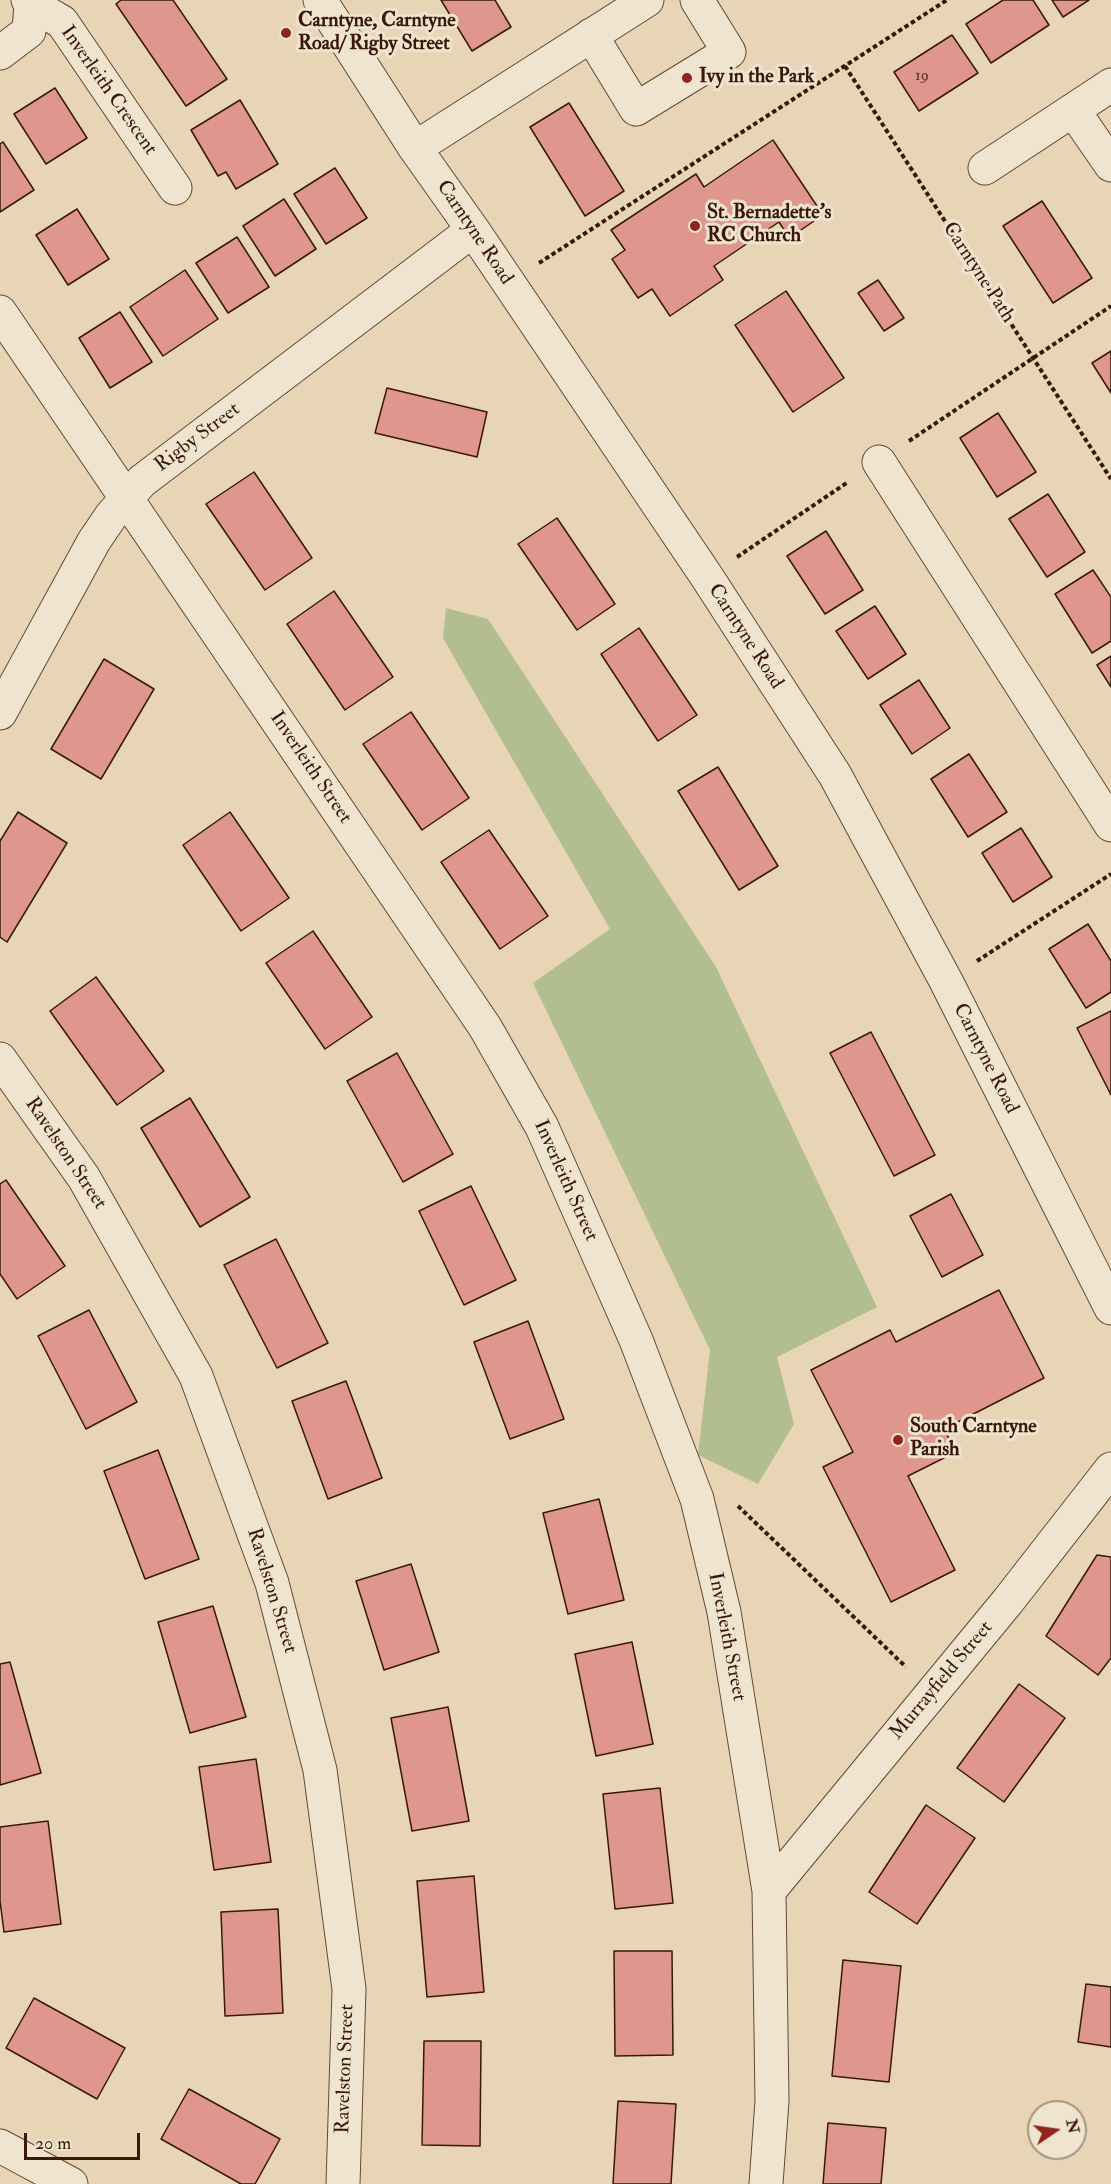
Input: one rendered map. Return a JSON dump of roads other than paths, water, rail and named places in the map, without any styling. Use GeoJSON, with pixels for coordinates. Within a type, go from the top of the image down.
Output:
{"type":"FeatureCollection","features":[{"type":"Feature","properties":{"kind":"street","name":"Carntyne Road"},"geometry":{"type":"LineString","coordinates":[[320,0],[415,148],[473,230],[707,577],[835,775],[946,981],[1111,1308]]}},
{"type":"Feature","properties":{"kind":"street"},"geometry":{"type":"LineString","coordinates":[[415,148],[647,0]]}},
{"type":"Feature","properties":{"kind":"street"},"geometry":{"type":"LineString","coordinates":[[591,35],[636,109],[729,52],[697,0]]}},
{"type":"Feature","properties":{"kind":"street","name":"Inverleith Crescent"},"geometry":{"type":"LineString","coordinates":[[0,53],[29,32],[29,2]]}},
{"type":"Feature","properties":{"kind":"street","name":"Inverleith Crescent"},"geometry":{"type":"LineString","coordinates":[[29,2],[62,22],[175,188]]}},
{"type":"Feature","properties":{"kind":"street"},"geometry":{"type":"LineString","coordinates":[[985,168],[1111,85]]}},
{"type":"Feature","properties":{"kind":"street"},"geometry":{"type":"LineString","coordinates":[[1073,110],[1111,165]]}},
{"type":"Feature","properties":{"kind":"street","name":"Rigby Street"},"geometry":{"type":"LineString","coordinates":[[0,713],[94,541],[126,497],[163,464],[473,230]]}},
{"type":"Feature","properties":{"kind":"street","name":"Inverleith Street"},"geometry":{"type":"LineString","coordinates":[[0,312],[485,1027],[542,1127],[636,1340],[697,1499],[724,1612],[769,1891],[772,2101],[766,2184]]}},
{"type":"Feature","properties":{"kind":"street"},"geometry":{"type":"LineString","coordinates":[[879,462],[1111,825]]}},
{"type":"Feature","properties":{"kind":"street","name":"Ravelston Street"},"geometry":{"type":"LineString","coordinates":[[0,1059],[84,1178],[196,1376],[272,1583],[320,1770],[349,1989],[343,2184]]}},
{"type":"Feature","properties":{"kind":"street","name":"Murrayfield Street"},"geometry":{"type":"LineString","coordinates":[[769,1891],[1015,1592],[1111,1469]]}},
{"type":"Feature","properties":{"kind":"street"},"geometry":{"type":"LineString","coordinates":[[0,2146],[71,2184]]}},
{"type":"Feature","properties":{"kind":"place","name":"Carntyne, Carntyne Road/ Rigby Street"},"geometry":{"type":"Point","coordinates":[286,33]}},
{"type":"Feature","properties":{"kind":"place","name":"Ivy in the Park"},"geometry":{"type":"Point","coordinates":[687,78]}},
{"type":"Feature","properties":{"kind":"place","name":"St. Bernadette's RC Church"},"geometry":{"type":"Point","coordinates":[695,226]}},
{"type":"Feature","properties":{"kind":"place","name":"South Carntyne Parish"},"geometry":{"type":"Point","coordinates":[898,1440]}}]}
